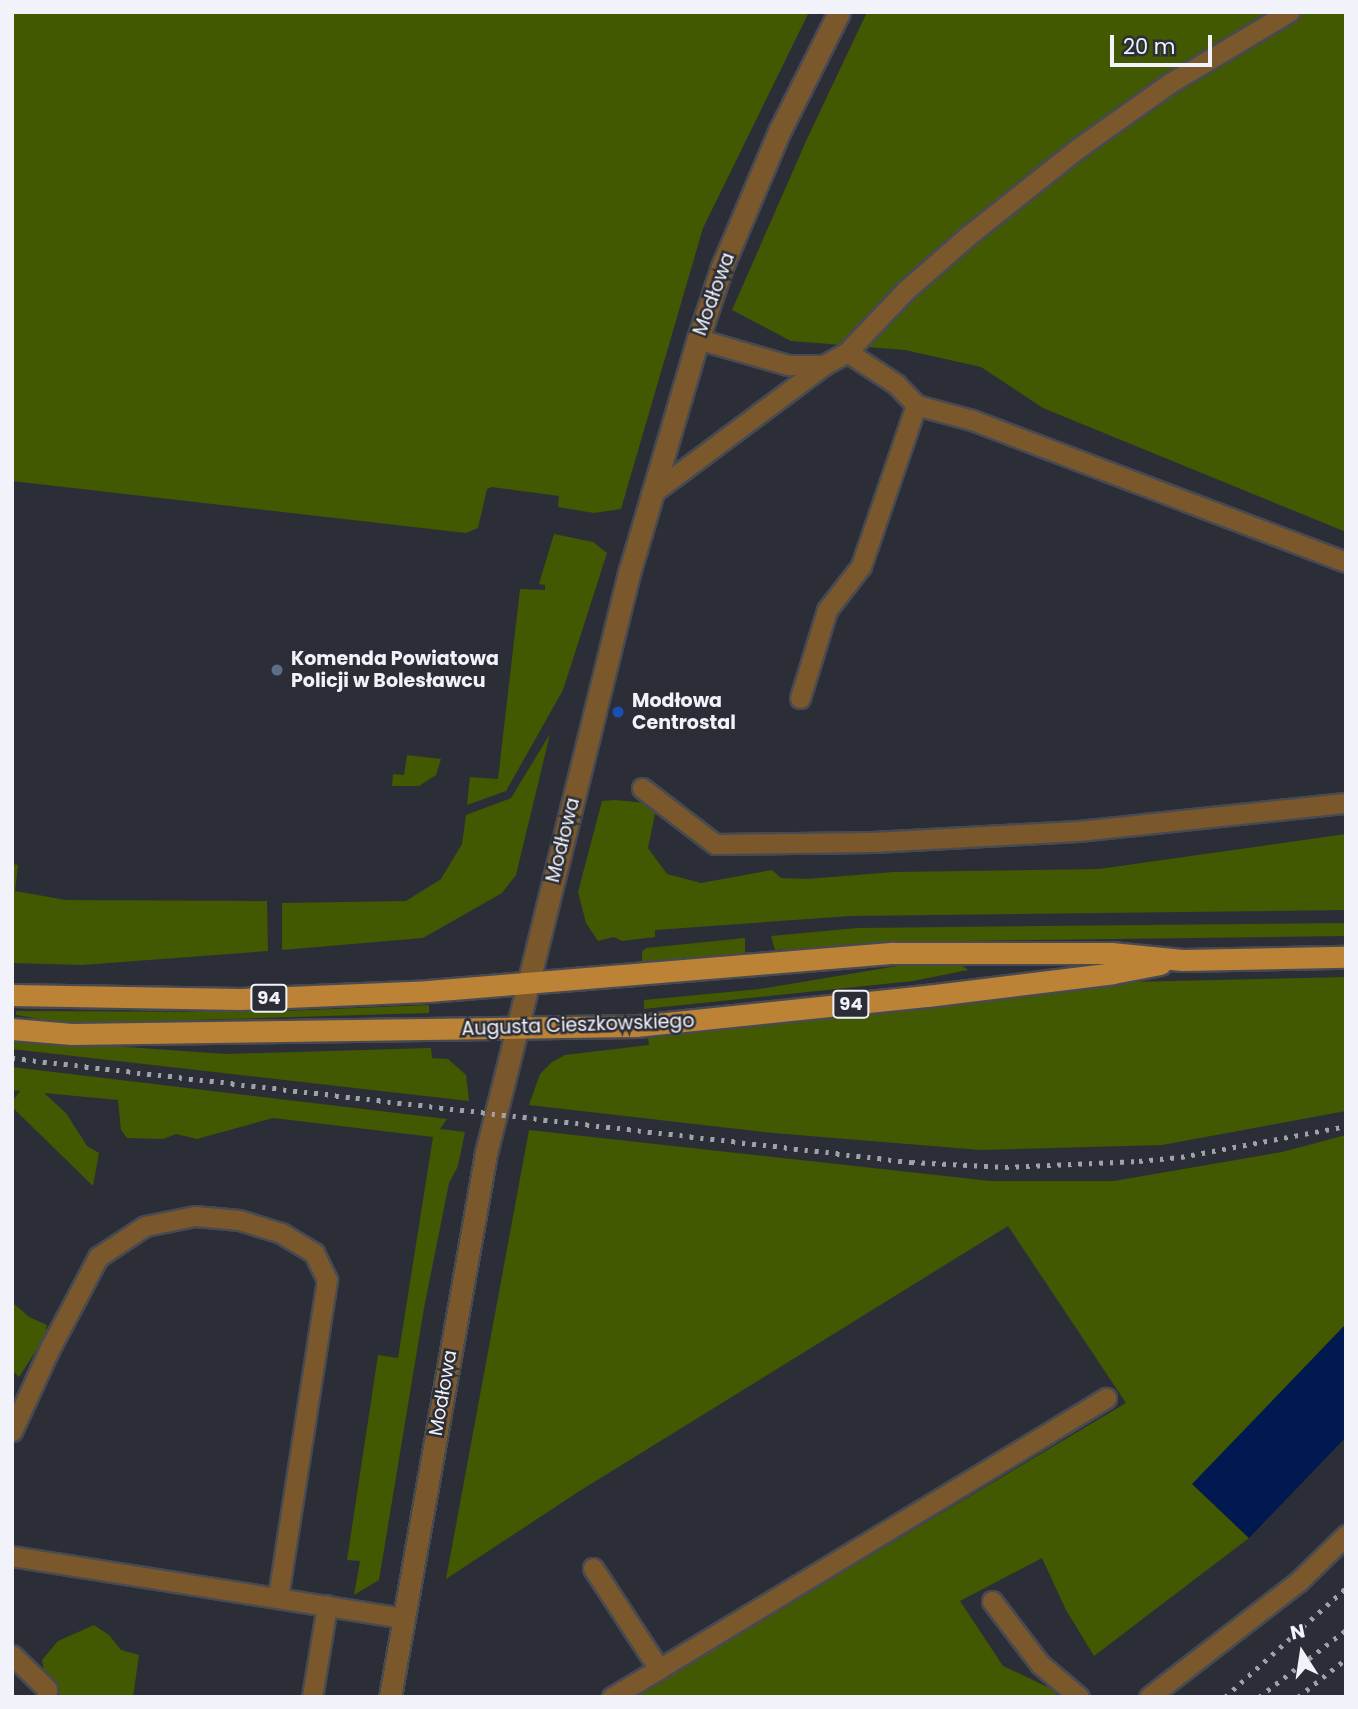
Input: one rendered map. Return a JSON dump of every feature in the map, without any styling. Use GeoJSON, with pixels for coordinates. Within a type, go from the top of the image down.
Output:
{"type":"FeatureCollection","features":[{"type":"Feature","properties":{"kind":"main road","name":"Augusta Cieszkowskiego"},"geometry":{"type":"LineString","coordinates":[[12,995],[240,999],[526,984],[893,953],[1111,953],[1183,960],[1346,957]]}},
{"type":"Feature","properties":{"kind":"main road","name":"Augusta Cieszkowskiego"},"geometry":{"type":"LineString","coordinates":[[12,1029],[72,1034],[636,1026],[1113,974],[1183,960]]}},
{"type":"Feature","properties":{"kind":"street","name":"Modłowa"},"geometry":{"type":"LineString","coordinates":[[390,1697],[486,1153],[526,984],[651,494],[722,267],[780,130],[839,12]]}},
{"type":"Feature","properties":{"kind":"lane"},"geometry":{"type":"LineString","coordinates":[[651,494],[824,365],[847,352],[923,275],[1077,149],[1170,83],[1289,12]]}},
{"type":"Feature","properties":{"kind":"lane"},"geometry":{"type":"LineString","coordinates":[[698,339],[788,365],[824,365]]}},
{"type":"Feature","properties":{"kind":"lane"},"geometry":{"type":"LineString","coordinates":[[847,352],[896,384],[916,405],[972,420],[1346,562]]}},
{"type":"Feature","properties":{"kind":"lane"},"geometry":{"type":"LineString","coordinates":[[800,698],[827,610],[861,566],[916,405]]}},
{"type":"Feature","properties":{"kind":"lane"},"geometry":{"type":"LineString","coordinates":[[642,788],[715,844],[873,842],[1078,831],[1346,803]]}},
{"type":"Feature","properties":{"kind":"lane"},"geometry":{"type":"LineString","coordinates":[[12,1431],[48,1350],[97,1257],[145,1226],[195,1216],[239,1220],[281,1233],[314,1253],[327,1280],[278,1597]]}},
{"type":"Feature","properties":{"kind":"lane"},"geometry":{"type":"LineString","coordinates":[[612,1697],[1106,1398]]}},
{"type":"Feature","properties":{"kind":"lane"},"geometry":{"type":"LineString","coordinates":[[1149,1697],[1299,1581],[1346,1535]]}},
{"type":"Feature","properties":{"kind":"lane"},"geometry":{"type":"LineString","coordinates":[[12,1556],[402,1618]]}},
{"type":"Feature","properties":{"kind":"lane"},"geometry":{"type":"LineString","coordinates":[[593,1568],[659,1669]]}},
{"type":"Feature","properties":{"kind":"lane"},"geometry":{"type":"LineString","coordinates":[[992,1601],[1040,1664],[1079,1697]]}},
{"type":"Feature","properties":{"kind":"lane"},"geometry":{"type":"LineString","coordinates":[[312,1697],[327,1605]]}},
{"type":"Feature","properties":{"kind":"lane"},"geometry":{"type":"LineString","coordinates":[[12,1655],[47,1689],[46,1697]]}},
{"type":"Feature","properties":{"kind":"green space"},"geometry":{"type":"Polygon","coordinates":[[[12,12],[809,12],[703,228],[621,509],[594,513],[558,507],[559,496],[492,487],[487,489],[478,528],[466,533],[12,481],[12,12]]]}},
{"type":"Feature","properties":{"kind":"green space"},"geometry":{"type":"Polygon","coordinates":[[[867,12],[1346,12],[1346,532],[1043,408],[981,367],[905,350],[791,341],[732,310],[807,139],[867,12]]]}},
{"type":"Feature","properties":{"kind":"green space"},"geometry":{"type":"Polygon","coordinates":[[[554,534],[593,542],[607,553],[563,690],[506,791],[467,805],[470,777],[498,779],[520,589],[545,590],[545,585],[539,584],[554,534]]]}},
{"type":"Feature","properties":{"kind":"green space"},"geometry":{"type":"Polygon","coordinates":[[[550,734],[516,875],[502,893],[423,938],[282,950],[282,903],[406,901],[441,879],[462,844],[466,815],[511,798],[550,734]]]}},
{"type":"Feature","properties":{"kind":"green space"},"geometry":{"type":"Polygon","coordinates":[[[407,755],[441,759],[436,775],[419,786],[392,786],[393,774],[404,775],[407,755]]]}},
{"type":"Feature","properties":{"kind":"green space"},"geometry":{"type":"Polygon","coordinates":[[[602,801],[657,804],[648,848],[667,874],[701,883],[772,870],[781,878],[807,879],[893,872],[1099,869],[1346,834],[1346,910],[851,916],[655,930],[655,937],[622,941],[614,937],[598,941],[586,923],[578,892],[602,801]]]}},
{"type":"Feature","properties":{"kind":"green space"},"geometry":{"type":"Polygon","coordinates":[[[12,864],[18,865],[15,891],[66,900],[267,901],[268,951],[82,965],[12,963],[12,864]]]}},
{"type":"Feature","properties":{"kind":"green space"},"geometry":{"type":"Polygon","coordinates":[[[1346,923],[1346,936],[886,942],[775,950],[771,936],[857,928],[1346,923]]]}},
{"type":"Feature","properties":{"kind":"green space"},"geometry":{"type":"Polygon","coordinates":[[[745,938],[745,955],[642,966],[642,952],[646,948],[745,938]]]}},
{"type":"Feature","properties":{"kind":"green space"},"geometry":{"type":"Polygon","coordinates":[[[903,965],[961,965],[968,970],[913,981],[644,1009],[644,1000],[760,989],[903,965]]]}},
{"type":"Feature","properties":{"kind":"green space"},"geometry":{"type":"Polygon","coordinates":[[[1346,977],[1346,1111],[1162,1145],[981,1150],[773,1133],[529,1105],[540,1074],[552,1062],[565,1055],[649,1045],[648,1036],[851,1016],[1018,993],[1129,982],[1346,977]]]}},
{"type":"Feature","properties":{"kind":"green space"},"geometry":{"type":"Polygon","coordinates":[[[429,1005],[429,1013],[93,1023],[63,1023],[16,1015],[16,1011],[261,1012],[429,1005]]]}},
{"type":"Feature","properties":{"kind":"green space"},"geometry":{"type":"Polygon","coordinates":[[[12,1039],[226,1054],[431,1048],[432,1058],[448,1059],[466,1075],[469,1101],[12,1049],[12,1039]]]}},
{"type":"Feature","properties":{"kind":"green space"},"geometry":{"type":"Polygon","coordinates":[[[12,1067],[447,1119],[440,1129],[465,1132],[458,1166],[449,1183],[424,1308],[379,1580],[354,1595],[360,1561],[347,1560],[378,1355],[398,1358],[433,1137],[273,1118],[197,1139],[176,1134],[163,1139],[127,1138],[121,1130],[118,1100],[44,1093],[66,1113],[87,1146],[99,1153],[93,1186],[12,1107],[20,1091],[12,1090],[12,1067]]]}},
{"type":"Feature","properties":{"kind":"green space"},"geometry":{"type":"Polygon","coordinates":[[[529,1130],[990,1181],[1114,1181],[1282,1152],[1346,1135],[1346,1324],[1193,1484],[1249,1538],[1094,1656],[1066,1610],[1042,1558],[960,1601],[1003,1666],[1054,1690],[1058,1697],[633,1697],[1126,1403],[1008,1226],[578,1492],[446,1579],[529,1130]]]}},
{"type":"Feature","properties":{"kind":"green space"},"geometry":{"type":"Polygon","coordinates":[[[12,1302],[29,1317],[47,1325],[45,1337],[19,1377],[12,1370],[12,1302]]]}},
{"type":"Feature","properties":{"kind":"green space"},"geometry":{"type":"Polygon","coordinates":[[[94,1625],[109,1635],[121,1650],[139,1655],[133,1697],[60,1697],[56,1682],[44,1671],[42,1660],[58,1641],[94,1625]]]}},
{"type":"Feature","properties":{"kind":"water"},"geometry":{"type":"Polygon","coordinates":[[[1346,1324],[1346,1437],[1249,1538],[1192,1484],[1346,1324]]]}},
{"type":"Feature","properties":{"kind":"railway"},"geometry":{"type":"LineString","coordinates":[[12,1058],[911,1162],[1005,1167],[1181,1157],[1346,1126]]}},
{"type":"Feature","properties":{"kind":"railway"},"geometry":{"type":"LineString","coordinates":[[1225,1697],[1346,1588]]}},
{"type":"Feature","properties":{"kind":"railway"},"geometry":{"type":"LineString","coordinates":[[1259,1697],[1346,1630]]}},
{"type":"Feature","properties":{"kind":"railway"},"geometry":{"type":"LineString","coordinates":[[1298,1697],[1346,1659]]}},
{"type":"Feature","properties":{"kind":"place","name":"Komenda Powiatowa Policji w Bolesławcu"},"geometry":{"type":"Point","coordinates":[277,670]}},
{"type":"Feature","properties":{"kind":"place","name":"Modłowa Centrostal"},"geometry":{"type":"Point","coordinates":[618,712]}}]}
